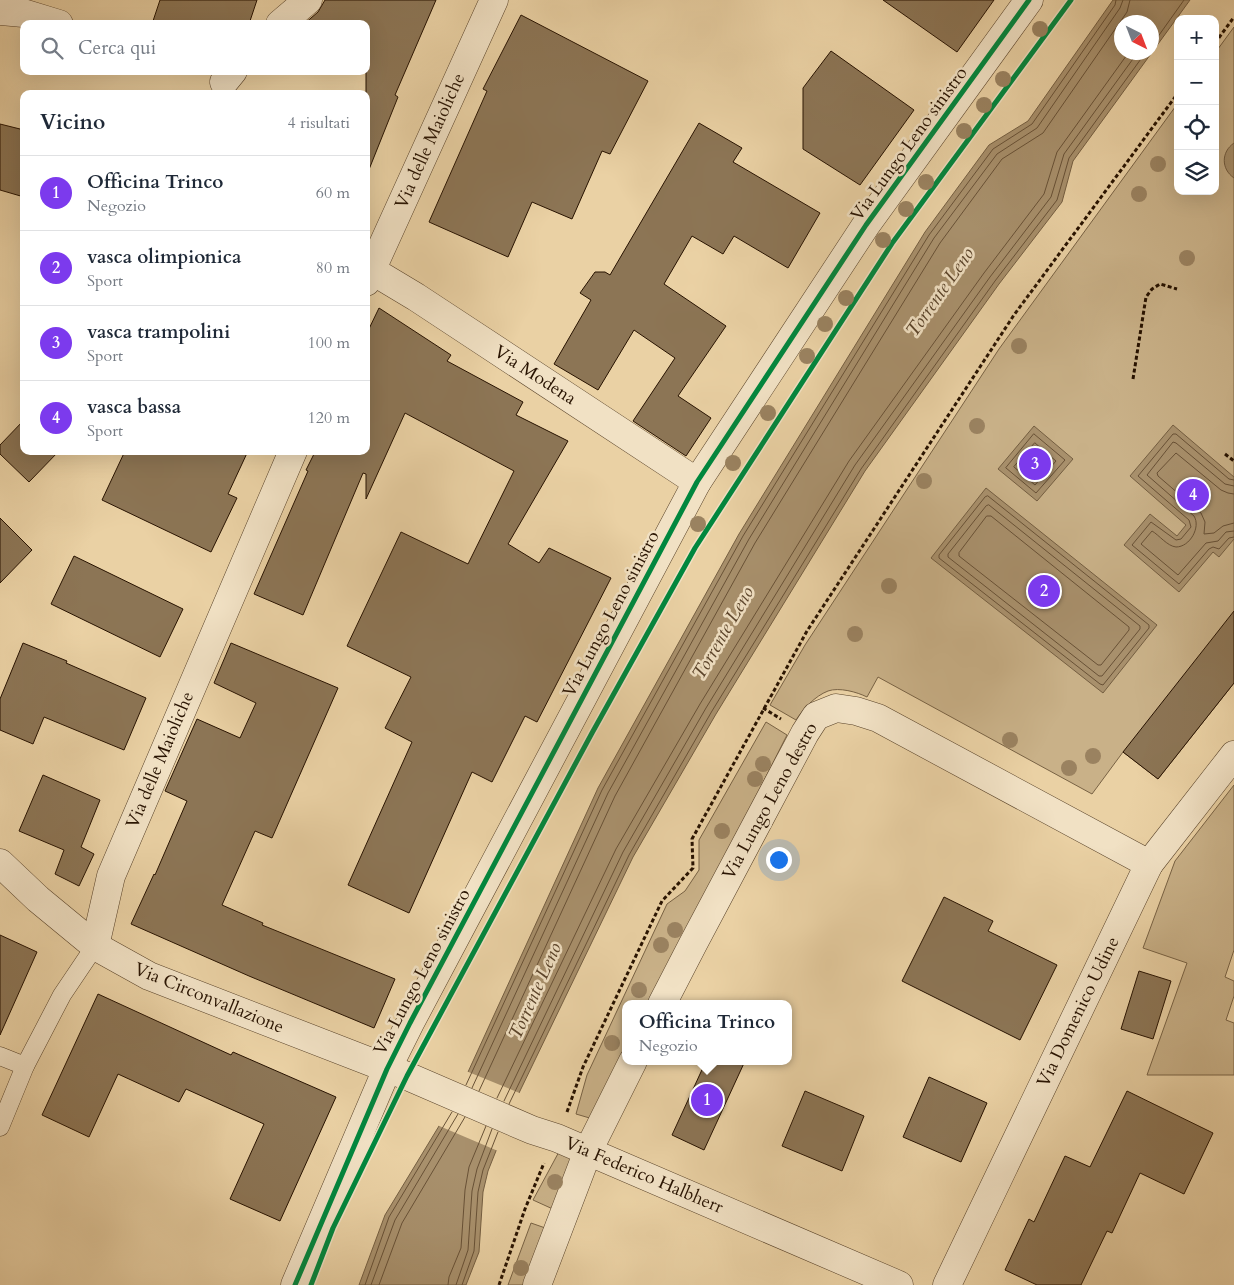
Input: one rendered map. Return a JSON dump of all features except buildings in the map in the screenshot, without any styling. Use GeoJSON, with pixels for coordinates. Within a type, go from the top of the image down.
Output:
{"type":"FeatureCollection","features":[{"type":"Feature","properties":{"kind":"street"},"geometry":{"type":"LineString","coordinates":[[285,20],[308,0]]}},
{"type":"Feature","properties":{"kind":"street","name":"Via delle Maioliche"},"geometry":{"type":"LineString","coordinates":[[370,274],[494,0]]}},
{"type":"Feature","properties":{"kind":"street","name":"Via Lungo Leno sinistro"},"geometry":{"type":"LineString","coordinates":[[295,1285],[387,1069],[410,1023],[697,482],[866,226],[1029,0]]}},
{"type":"Feature","properties":{"kind":"street"},"geometry":{"type":"LineString","coordinates":[[0,11],[23,13],[46,20]]}},
{"type":"Feature","properties":{"kind":"street","name":"Via Modena"},"geometry":{"type":"LineString","coordinates":[[370,276],[416,296],[697,482]]}},
{"type":"Feature","properties":{"kind":"street","name":"Via delle Maioliche"},"geometry":{"type":"LineString","coordinates":[[95,946],[111,876],[291,455]]}},
{"type":"Feature","properties":{"kind":"street","name":"Via Lungo Leno destro"},"geometry":{"type":"LineString","coordinates":[[664,1000],[816,716],[836,708],[856,711],[878,718],[1149,864]]}},
{"type":"Feature","properties":{"kind":"street","name":"Via Domenico Udine"},"geometry":{"type":"LineString","coordinates":[[947,1285],[1149,864],[1234,755]]}},
{"type":"Feature","properties":{"kind":"street","name":"Via Circonvallazione"},"geometry":{"type":"LineString","coordinates":[[0,863],[38,899],[95,946],[149,976],[387,1069]]}},
{"type":"Feature","properties":{"kind":"street"},"geometry":{"type":"LineString","coordinates":[[537,1285],[588,1151],[631,1065]]}},
{"type":"Feature","properties":{"kind":"street","name":"Via Federico Halbherr"},"geometry":{"type":"LineString","coordinates":[[387,1069],[588,1151],[899,1285]]}},
{"type":"Feature","properties":{"kind":"lane","name":"Via delle Maioliche"},"geometry":{"type":"LineString","coordinates":[[0,1127],[25,1066],[62,994],[95,946]]}},
{"type":"Feature","properties":{"kind":"lane"},"geometry":{"type":"LineString","coordinates":[[0,1056],[25,1066]]}},
{"type":"Feature","properties":{"kind":"path"},"geometry":{"type":"LineString","coordinates":[[1219,38],[1234,18]]}},
{"type":"Feature","properties":{"kind":"path"},"geometry":{"type":"LineString","coordinates":[[499,1285],[525,1209],[550,1151],[544,1134],[584,1067],[662,901],[693,868],[692,838],[807,631],[1014,315],[1174,98]]}},
{"type":"Feature","properties":{"kind":"path"},"geometry":{"type":"LineString","coordinates":[[1133,379],[1146,297],[1152,289],[1160,284],[1177,289]]}},
{"type":"Feature","properties":{"kind":"path"},"geometry":{"type":"LineString","coordinates":[[1225,454],[1234,461]]}},
{"type":"Feature","properties":{"kind":"shaded area"},"geometry":{"type":"Polygon","coordinates":[[[1234,27],[1234,683],[1158,779],[1123,752],[1092,794],[878,677],[867,697],[848,691],[828,691],[810,703],[796,720],[770,705],[805,645],[999,349],[1174,108],[1174,195],[1219,195],[1219,48],[1234,27]]]}},
{"type":"Feature","properties":{"kind":"shaded area"},"geometry":{"type":"Polygon","coordinates":[[[766,722],[787,735],[653,1000],[622,1000],[667,904],[685,891],[699,870],[699,840],[766,722]]]}},
{"type":"Feature","properties":{"kind":"shaded area"},"geometry":{"type":"Polygon","coordinates":[[[1234,785],[1234,950],[1225,977],[1234,981],[1234,996],[1226,1020],[1234,1023],[1234,1075],[1147,1075],[1187,963],[1143,948],[1175,861],[1234,785]]]}},
{"type":"Feature","properties":{"kind":"shaded area"},"geometry":{"type":"Polygon","coordinates":[[[622,1000],[622,1063],[593,1119],[576,1114],[587,1075],[622,1000]]]}},
{"type":"Feature","properties":{"kind":"shaded area"},"geometry":{"type":"Polygon","coordinates":[[[561,1148],[579,1156],[555,1210],[533,1200],[561,1148]]]}},
{"type":"Feature","properties":{"kind":"shaded area"},"geometry":{"type":"Polygon","coordinates":[[[531,1223],[551,1230],[531,1285],[508,1285],[531,1223]]]}},
{"type":"Feature","properties":{"kind":"water","name":"Torrente Leno"},"geometry":{"type":"Polygon","coordinates":[[[1113,0],[1190,0],[1179,15],[1174,15],[1174,22],[1159,43],[1159,15],[1114,15],[1114,60],[1146,60],[1073,161],[1062,202],[999,284],[865,471],[716,714],[633,857],[519,1093],[488,1171],[483,1192],[479,1252],[466,1285],[359,1285],[385,1215],[439,1126],[468,1072],[598,788],[739,534],[925,232],[989,145],[1028,121],[1113,0]]]}},
{"type":"Feature","properties":{"kind":"water"},"geometry":{"type":"Polygon","coordinates":[[[1234,143],[1234,178],[1227,170],[1224,160],[1227,151],[1234,143]]]}},
{"type":"Feature","properties":{"kind":"water"},"geometry":{"type":"Polygon","coordinates":[[[1173,425],[1234,477],[1234,539],[1219,557],[1213,552],[1179,592],[1124,545],[1150,514],[1177,536],[1186,525],[1130,476],[1173,425]]]}},
{"type":"Feature","properties":{"kind":"water"},"geometry":{"type":"Polygon","coordinates":[[[1034,426],[1073,459],[1037,501],[998,469],[1034,426]]]}},
{"type":"Feature","properties":{"kind":"water"},"geometry":{"type":"Polygon","coordinates":[[[986,488],[1157,625],[1103,693],[931,558],[986,488]]]}},
{"type":"Feature","properties":{"kind":"pier"},"geometry":{"type":"Polygon","coordinates":[[[466,1071],[522,1094],[498,1151],[437,1125],[466,1071]]]}},
{"type":"Feature","properties":{"kind":"cycle path"},"geometry":{"type":"LineString","coordinates":[[295,1285],[387,1069],[410,1023],[697,482],[866,225],[1029,0]]}},
{"type":"Feature","properties":{"kind":"cycle path"},"geometry":{"type":"LineString","coordinates":[[311,1285],[333,1228],[407,1076],[592,733],[695,548],[893,242],[1071,0]]}},
{"type":"Feature","properties":{"kind":"place","name":"vasca trampolini"},"geometry":{"type":"Point","coordinates":[1035,464]}},
{"type":"Feature","properties":{"kind":"place","name":"vasca bassa"},"geometry":{"type":"Point","coordinates":[1193,495]}},
{"type":"Feature","properties":{"kind":"place","name":"vasca olimpionica"},"geometry":{"type":"Point","coordinates":[1044,591]}},
{"type":"Feature","properties":{"kind":"place","name":"Officina Trinco"},"geometry":{"type":"Point","coordinates":[707,1100]}}]}
